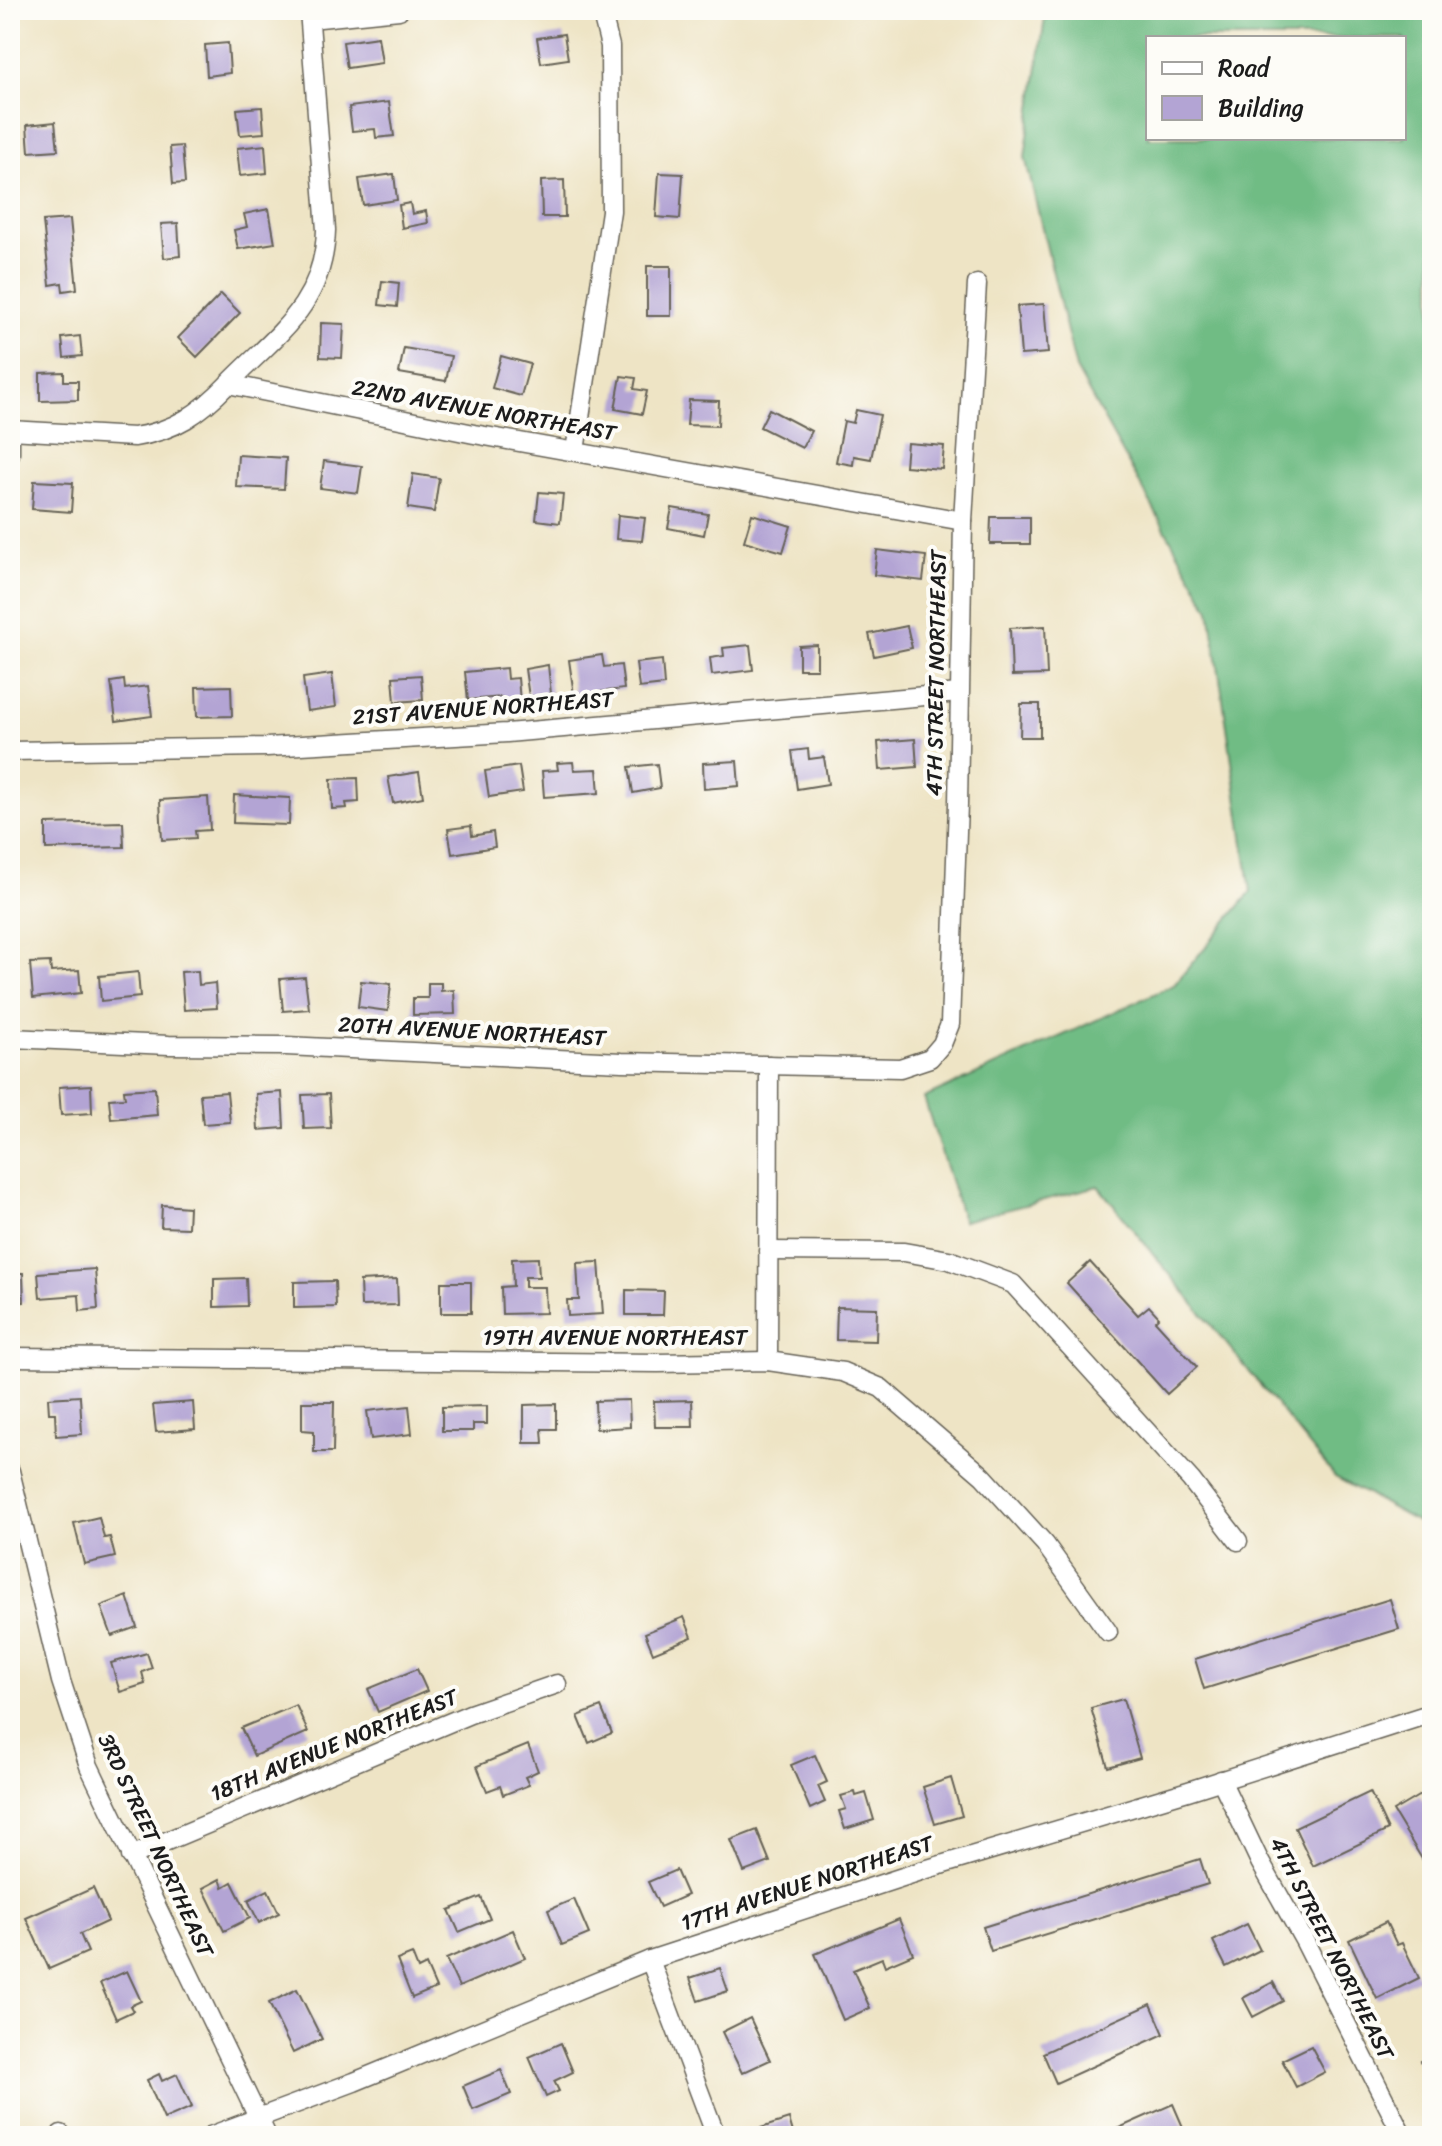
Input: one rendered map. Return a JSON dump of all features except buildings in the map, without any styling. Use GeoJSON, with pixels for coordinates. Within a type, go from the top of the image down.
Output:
{"type":"FeatureCollection","features":[{"type":"Feature","properties":{"kind":"street"},"geometry":{"type":"LineString","coordinates":[[10,454],[10,432],[134,437],[152,434],[191,418],[304,308],[322,266],[326,230],[309,14],[399,10]]}},
{"type":"Feature","properties":{"kind":"street"},"geometry":{"type":"LineString","coordinates":[[575,451],[611,211],[610,57],[601,10]]}},
{"type":"Feature","properties":{"kind":"street","name":"4TH STREET NORTHEAST"},"geometry":{"type":"LineString","coordinates":[[930,1058],[942,1044],[950,1024],[963,521],[977,284]]}},
{"type":"Feature","properties":{"kind":"street","name":"22ND AVENUE NORTHEAST"},"geometry":{"type":"LineString","coordinates":[[228,384],[458,431],[963,521]]}},
{"type":"Feature","properties":{"kind":"street","name":"21ST AVENUE NORTHEAST"},"geometry":{"type":"LineString","coordinates":[[10,751],[267,747],[507,733],[959,693]]}},
{"type":"Feature","properties":{"kind":"street","name":"20TH AVENUE NORTHEAST"},"geometry":{"type":"LineString","coordinates":[[10,1038],[286,1046],[622,1062],[900,1068],[930,1058]]}},
{"type":"Feature","properties":{"kind":"street"},"geometry":{"type":"LineString","coordinates":[[768,1361],[769,1065]]}},
{"type":"Feature","properties":{"kind":"street"},"geometry":{"type":"LineString","coordinates":[[768,1251],[917,1253],[949,1260],[1013,1284],[1173,1458],[1238,1541]]}},
{"type":"Feature","properties":{"kind":"street","name":"19TH AVENUE NORTHEAST"},"geometry":{"type":"LineString","coordinates":[[10,1357],[643,1363],[768,1361],[843,1372],[881,1388],[983,1476],[1045,1544],[1108,1632]]}},
{"type":"Feature","properties":{"kind":"street","name":"3RD STREET NORTHEAST"},"geometry":{"type":"LineString","coordinates":[[10,1471],[69,1707],[89,1766],[267,2136]]}},
{"type":"Feature","properties":{"kind":"street","name":"18TH AVENUE NORTHEAST"},"geometry":{"type":"LineString","coordinates":[[131,1856],[470,1714],[557,1684]]}},
{"type":"Feature","properties":{"kind":"street"},"geometry":{"type":"LineString","coordinates":[[1427,1715],[1432,1733]]}},
{"type":"Feature","properties":{"kind":"street","name":"17TH AVENUE NORTHEAST"},"geometry":{"type":"LineString","coordinates":[[210,2136],[354,2082],[650,1960],[924,1870],[1427,1715]]}},
{"type":"Feature","properties":{"kind":"street","name":"4TH STREET NORTHEAST"},"geometry":{"type":"LineString","coordinates":[[1221,1780],[1260,1862],[1304,1940],[1403,2136]]}},
{"type":"Feature","properties":{"kind":"street"},"geometry":{"type":"LineString","coordinates":[[650,1960],[716,2136]]}},
{"type":"Feature","properties":{"kind":"green space"},"geometry":{"type":"Polygon","coordinates":[[[1046,10],[1432,10],[1432,1530],[1335,1477],[1098,1186],[963,1221],[924,1098],[1174,985],[1251,892],[1210,610],[1076,369],[1025,157],[1046,10]]]}}]}
